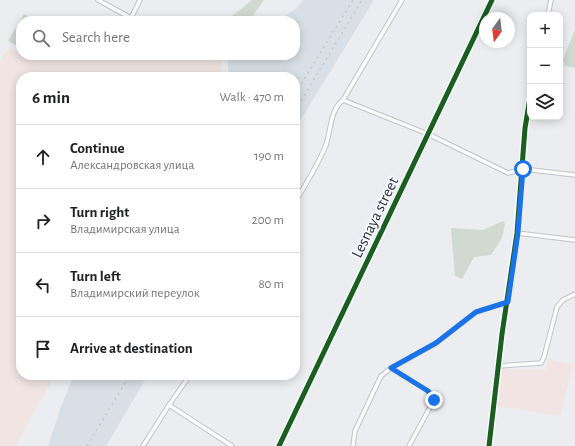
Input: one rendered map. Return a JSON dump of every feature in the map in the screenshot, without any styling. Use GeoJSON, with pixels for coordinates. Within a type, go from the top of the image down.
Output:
{"type":"FeatureCollection","features":[{"type":"Feature","properties":{"kind":"street"},"geometry":{"type":"LineString","coordinates":[[98,0],[127,16]]}},
{"type":"Feature","properties":{"kind":"street"},"geometry":{"type":"LineString","coordinates":[[132,16],[140,0]]}},
{"type":"Feature","properties":{"kind":"street"},"geometry":{"type":"LineString","coordinates":[[300,194],[326,145],[336,105],[342,100],[402,0]]}},
{"type":"Feature","properties":{"kind":"street","name":"Lesnaya street"},"geometry":{"type":"LineString","coordinates":[[279,446],[492,0]]}},
{"type":"Feature","properties":{"kind":"street"},"geometry":{"type":"LineString","coordinates":[[549,12],[551,0]]}},
{"type":"Feature","properties":{"kind":"street"},"geometry":{"type":"LineString","coordinates":[[342,100],[428,134],[508,173],[523,169],[575,175]]}},
{"type":"Feature","properties":{"kind":"street"},"geometry":{"type":"LineString","coordinates":[[489,446],[498,366],[518,233],[527,116]]}},
{"type":"Feature","properties":{"kind":"street"},"geometry":{"type":"LineString","coordinates":[[518,233],[575,240]]}},
{"type":"Feature","properties":{"kind":"street"},"geometry":{"type":"LineString","coordinates":[[498,366],[540,363],[544,357],[557,307],[563,300],[575,294]]}},
{"type":"Feature","properties":{"kind":"street"},"geometry":{"type":"LineString","coordinates":[[353,446],[355,431],[381,376],[391,368],[436,343],[476,312],[508,302]]}},
{"type":"Feature","properties":{"kind":"street"},"geometry":{"type":"LineString","coordinates":[[391,368],[428,391],[434,400],[409,446]]}},
{"type":"Feature","properties":{"kind":"street"},"geometry":{"type":"LineString","coordinates":[[143,446],[186,380]]}},
{"type":"Feature","properties":{"kind":"street"},"geometry":{"type":"LineString","coordinates":[[169,405],[232,446]]}},
{"type":"Feature","properties":{"kind":"shaded area"},"geometry":{"type":"Polygon","coordinates":[[[252,0],[264,0],[253,16],[232,16],[252,0]]]}},
{"type":"Feature","properties":{"kind":"shaded area"},"geometry":{"type":"Polygon","coordinates":[[[303,0],[374,0],[300,121],[300,72],[229,72],[227,60],[300,60],[300,16],[285,16],[297,8],[303,0]]]}},
{"type":"Feature","properties":{"kind":"shaded area"},"geometry":{"type":"Polygon","coordinates":[[[16,28],[16,46],[8,41],[16,28]]]}},
{"type":"Feature","properties":{"kind":"shaded area"},"geometry":{"type":"Polygon","coordinates":[[[575,29],[575,68],[565,66],[563,60],[575,29]]]}},
{"type":"Feature","properties":{"kind":"shaded area"},"geometry":{"type":"Polygon","coordinates":[[[10,47],[16,51],[16,60],[221,60],[222,72],[16,72],[16,380],[52,380],[15,446],[0,446],[0,61],[10,47]]]}},
{"type":"Feature","properties":{"kind":"shaded area"},"geometry":{"type":"Polygon","coordinates":[[[503,221],[505,224],[502,238],[491,255],[474,257],[462,279],[455,276],[451,228],[483,230],[503,221]]]}},
{"type":"Feature","properties":{"kind":"shaded area"},"geometry":{"type":"Polygon","coordinates":[[[549,359],[573,365],[560,416],[498,406],[500,369],[546,370],[549,359]]]}},
{"type":"Feature","properties":{"kind":"shaded area"},"geometry":{"type":"Polygon","coordinates":[[[72,380],[145,380],[106,446],[48,446],[72,380]]]}},
{"type":"Feature","properties":{"kind":"railway"},"geometry":{"type":"LineString","coordinates":[[300,86],[353,0]]}},
{"type":"Feature","properties":{"kind":"railway"},"geometry":{"type":"LineString","coordinates":[[300,103],[362,0]]}},
{"type":"Feature","properties":{"kind":"railway"},"geometry":{"type":"LineString","coordinates":[[87,446],[127,380]]}},
{"type":"Feature","properties":{"kind":"cycle path"},"geometry":{"type":"LineString","coordinates":[[279,446],[492,0]]}},
{"type":"Feature","properties":{"kind":"cycle path"},"geometry":{"type":"LineString","coordinates":[[489,446],[502,334],[517,233],[527,116]]}},
{"type":"Feature","properties":{"kind":"route"},"geometry":{"type":"LineString","coordinates":[[434,400],[428,391],[391,368],[436,343],[476,312],[508,302],[518,233],[523,169]]}}]}
